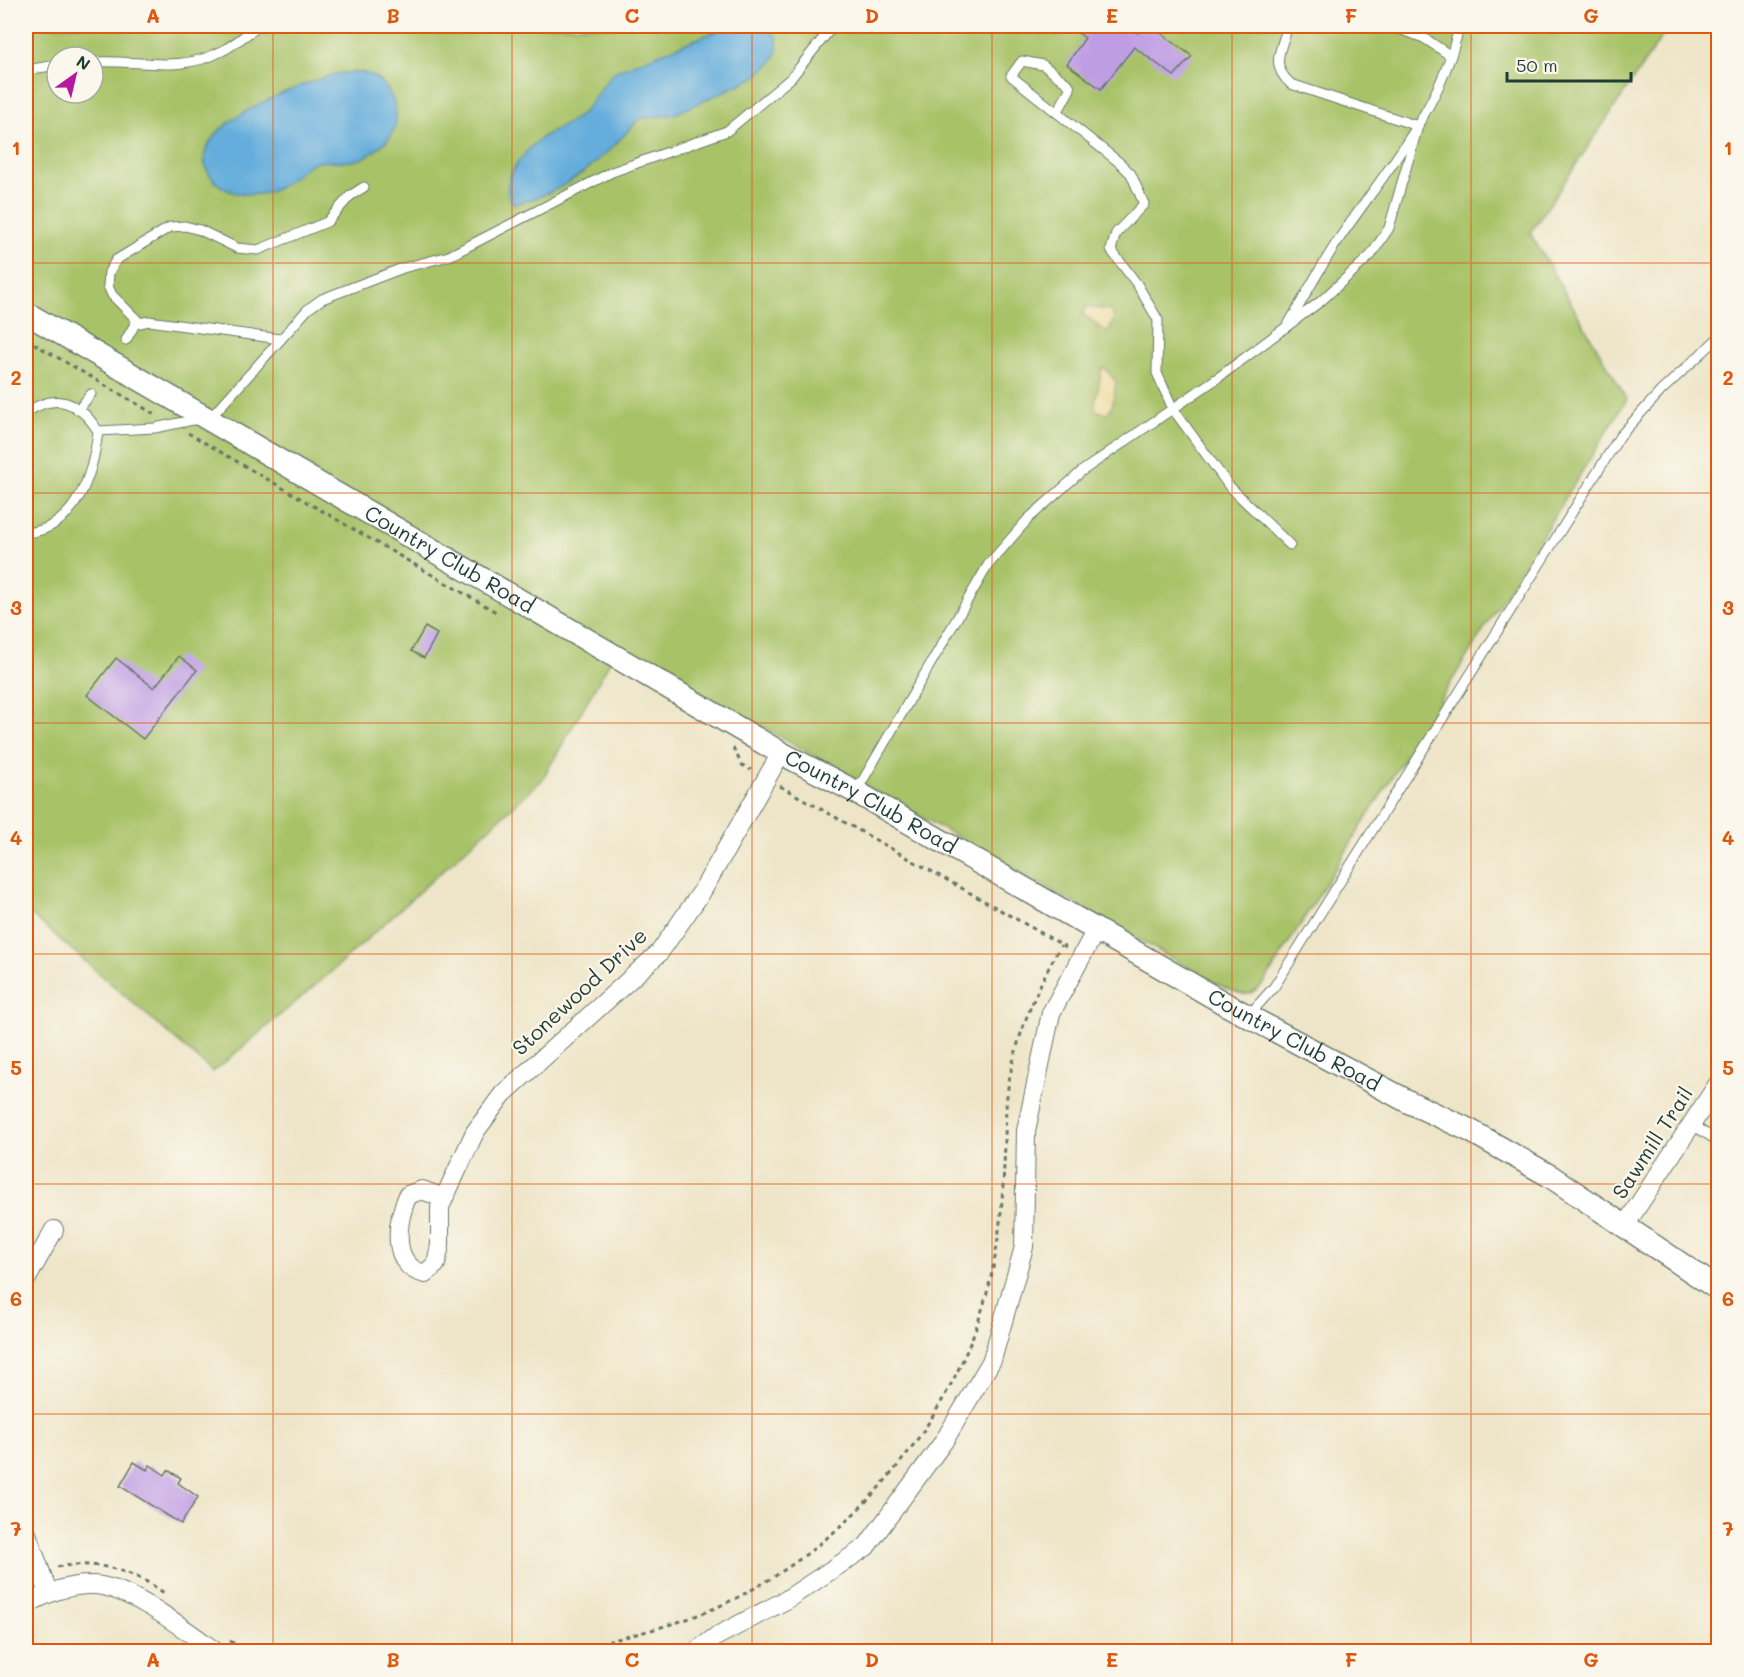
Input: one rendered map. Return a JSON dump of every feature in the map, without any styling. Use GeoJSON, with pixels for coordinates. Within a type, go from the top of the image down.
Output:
{"type":"FeatureCollection","features":[{"type":"Feature","properties":{"kind":"street","name":"Country Club Road"},"geometry":{"type":"LineString","coordinates":[[26,313],[781,753],[856,792],[1096,930],[1378,1086],[1469,1130],[1550,1176],[1719,1289]]}},
{"type":"Feature","properties":{"kind":"street","name":"Stonewood Drive"},"geometry":{"type":"LineString","coordinates":[[444,1198],[467,1145],[503,1094],[659,953],[701,893],[781,753]]}},
{"type":"Feature","properties":{"kind":"street"},"geometry":{"type":"LineString","coordinates":[[695,1652],[717,1636],[786,1600],[866,1547],[944,1441],[992,1360],[1024,1247],[1026,1131],[1051,1013],[1096,930]]}},
{"type":"Feature","properties":{"kind":"street","name":"Sawmill Trail"},"geometry":{"type":"LineString","coordinates":[[1624,1227],[1719,1084]]}},
{"type":"Feature","properties":{"kind":"street"},"geometry":{"type":"LineString","coordinates":[[26,1280],[54,1230]]}},
{"type":"Feature","properties":{"kind":"street"},"geometry":{"type":"LineString","coordinates":[[26,1531],[48,1592]]}},
{"type":"Feature","properties":{"kind":"street"},"geometry":{"type":"LineString","coordinates":[[26,1605],[48,1592],[92,1585],[125,1594],[216,1652]]}},
{"type":"Feature","properties":{"kind":"lane"},"geometry":{"type":"LineString","coordinates":[[105,61],[123,60],[149,66],[189,62],[221,52],[261,26]]}},
{"type":"Feature","properties":{"kind":"lane"},"geometry":{"type":"LineString","coordinates":[[26,413],[46,401],[58,400],[78,410],[98,431],[155,428],[212,416],[308,309],[322,299],[403,268],[449,256],[612,172],[727,131],[791,78],[833,26]]}},
{"type":"Feature","properties":{"kind":"lane"},"geometry":{"type":"LineString","coordinates":[[1288,26],[1278,61],[1280,74],[1291,84],[1418,126]]}},
{"type":"Feature","properties":{"kind":"lane"},"geometry":{"type":"LineString","coordinates":[[1390,26],[1424,38],[1451,56]]}},
{"type":"Feature","properties":{"kind":"lane"},"geometry":{"type":"LineString","coordinates":[[856,792],[988,566],[1028,519],[1082,471],[1297,319],[1346,281],[1371,255],[1389,228],[1418,126],[1451,56],[1459,26]]}},
{"type":"Feature","properties":{"kind":"lane"},"geometry":{"type":"LineString","coordinates":[[1057,113],[1070,89],[1068,85],[1043,65],[1022,60],[1011,76],[1131,174],[1144,204],[1116,233],[1111,250],[1137,284],[1158,320],[1157,373],[1173,408],[1229,486],[1290,545]]}},
{"type":"Feature","properties":{"kind":"lane"},"geometry":{"type":"LineString","coordinates":[[26,70],[45,67]]}},
{"type":"Feature","properties":{"kind":"lane"},"geometry":{"type":"LineString","coordinates":[[1286,327],[1339,239],[1418,126]]}},
{"type":"Feature","properties":{"kind":"lane"},"geometry":{"type":"LineString","coordinates":[[140,323],[112,295],[108,286],[109,272],[116,260],[170,227],[185,226],[200,230],[237,248],[258,250],[327,222],[350,196],[364,187]]}},
{"type":"Feature","properties":{"kind":"lane"},"geometry":{"type":"LineString","coordinates":[[126,340],[135,324],[150,321],[280,339]]}},
{"type":"Feature","properties":{"kind":"lane"},"geometry":{"type":"LineString","coordinates":[[1249,1015],[1274,987],[1620,436],[1661,391],[1719,338]]}},
{"type":"Feature","properties":{"kind":"lane"},"geometry":{"type":"LineString","coordinates":[[78,410],[92,394]]}},
{"type":"Feature","properties":{"kind":"lane"},"geometry":{"type":"LineString","coordinates":[[26,533],[53,526],[70,511],[83,492],[96,448],[98,431]]}},
{"type":"Feature","properties":{"kind":"lane"},"geometry":{"type":"LineString","coordinates":[[1692,1125],[1719,1141]]}},
{"type":"Feature","properties":{"kind":"path"},"geometry":{"type":"LineString","coordinates":[[26,339],[507,617]]}},
{"type":"Feature","properties":{"kind":"path"},"geometry":{"type":"LineString","coordinates":[[723,742],[733,748],[742,765],[1066,947]]}},
{"type":"Feature","properties":{"kind":"path"},"geometry":{"type":"LineString","coordinates":[[573,1652],[671,1625],[700,1614],[784,1571],[839,1527],[866,1501],[931,1419],[966,1351],[990,1281],[1001,1209],[1009,1077],[1025,1014],[1061,945]]}},
{"type":"Feature","properties":{"kind":"green space"},"geometry":{"type":"Polygon","coordinates":[[[26,26],[1669,26],[1530,233],[1627,399],[1264,983],[1258,989],[1244,994],[1221,986],[619,646],[542,780],[331,972],[213,1072],[26,910],[26,26]]]}},
{"type":"Feature","properties":{"kind":"sand"},"geometry":{"type":"Polygon","coordinates":[[[26,159],[31,164],[31,170],[26,204],[26,159]]]}},
{"type":"Feature","properties":{"kind":"sand"},"geometry":{"type":"Polygon","coordinates":[[[1087,307],[1110,310],[1114,318],[1108,333],[1082,313],[1087,307]]]}},
{"type":"Feature","properties":{"kind":"sand"},"geometry":{"type":"Polygon","coordinates":[[[1102,368],[1105,368],[1116,382],[1112,407],[1106,414],[1096,410],[1095,404],[1102,368]]]}},
{"type":"Feature","properties":{"kind":"water"},"geometry":{"type":"Polygon","coordinates":[[[729,26],[755,26],[772,33],[777,38],[777,52],[772,62],[755,77],[675,114],[639,119],[598,160],[567,183],[551,192],[513,204],[508,186],[514,168],[520,159],[541,138],[581,114],[616,71],[729,26]]]}},
{"type":"Feature","properties":{"kind":"water"},"geometry":{"type":"Polygon","coordinates":[[[340,73],[371,75],[385,86],[390,94],[396,112],[396,121],[394,130],[381,146],[364,158],[325,161],[310,165],[280,187],[261,194],[236,193],[225,189],[215,181],[205,162],[209,144],[224,127],[273,97],[340,73]]]}},
{"type":"Feature","properties":{"kind":"building"},"geometry":{"type":"Polygon","coordinates":[[[1073,26],[1128,26],[1138,33],[1144,26],[1151,26],[1192,56],[1174,76],[1134,47],[1101,89],[1067,64],[1085,38],[1071,28],[1073,26]]]}},
{"type":"Feature","properties":{"kind":"building"},"geometry":{"type":"Polygon","coordinates":[[[425,627],[437,634],[424,658],[411,651],[425,627]]]}},
{"type":"Feature","properties":{"kind":"building"},"geometry":{"type":"Polygon","coordinates":[[[179,656],[197,670],[143,739],[87,695],[116,658],[154,688],[179,656]]]}},
{"type":"Feature","properties":{"kind":"building"},"geometry":{"type":"Polygon","coordinates":[[[134,1462],[147,1470],[150,1465],[165,1475],[168,1470],[181,1478],[178,1483],[198,1497],[181,1524],[120,1486],[134,1462]]]}}]}
